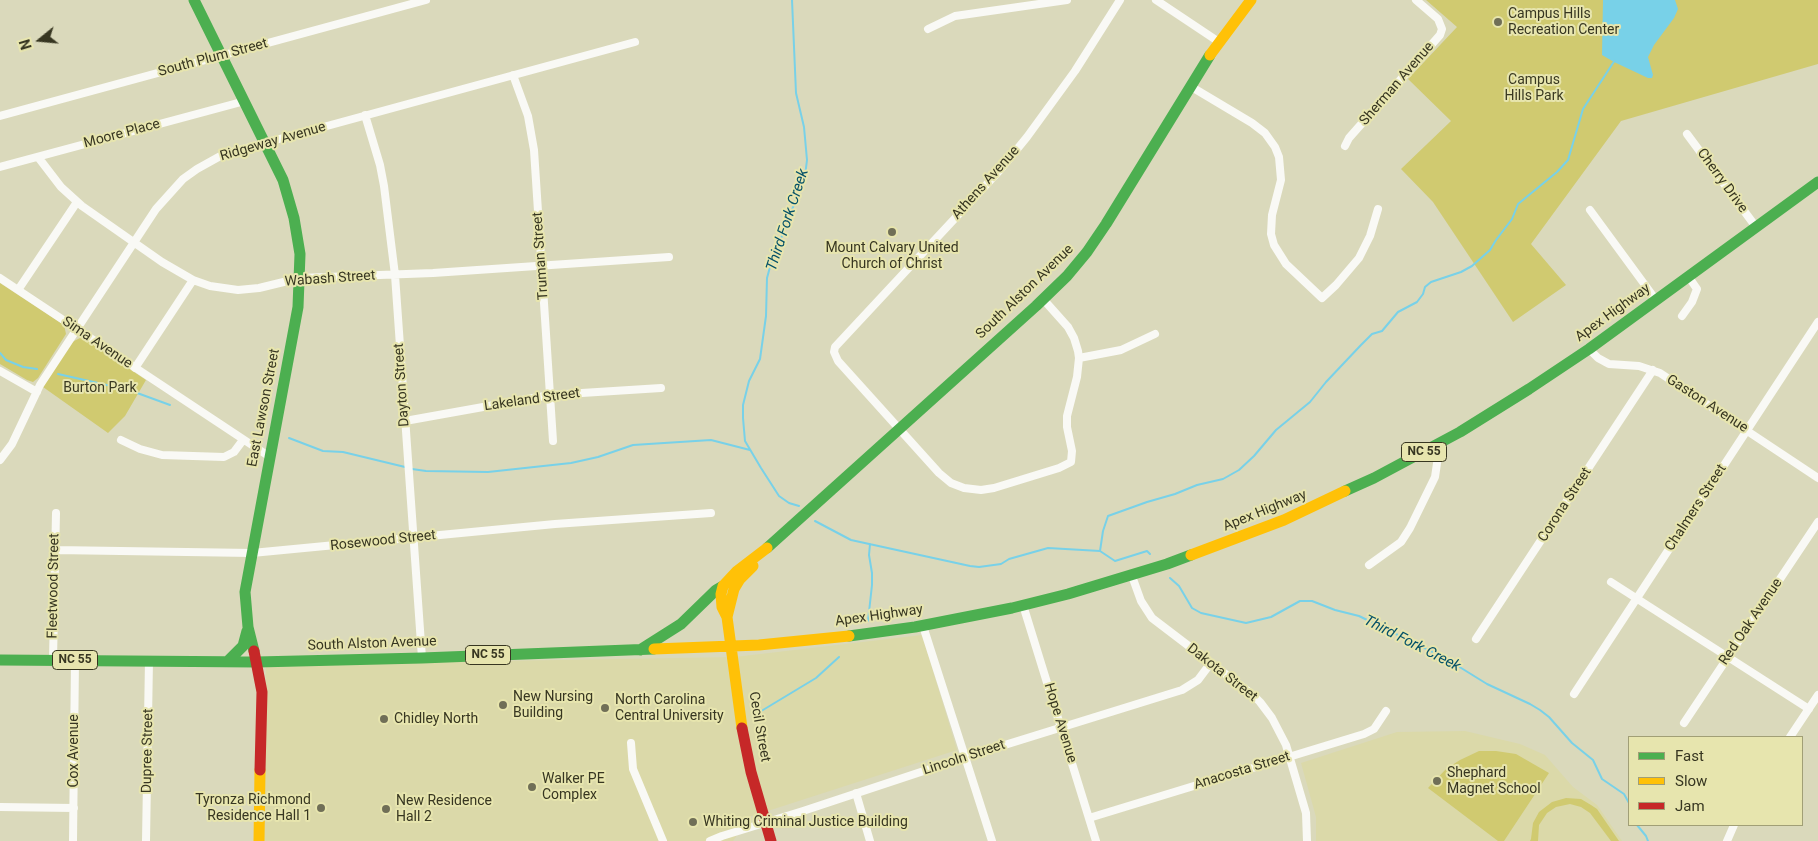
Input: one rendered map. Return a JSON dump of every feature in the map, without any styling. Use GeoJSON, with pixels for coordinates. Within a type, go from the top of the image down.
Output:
{"type":"FeatureCollection","features":[{"type":"Feature","properties":{"kind":"street","name":"East Lawson Street"},"geometry":{"type":"LineString","coordinates":[[194,0],[283,180],[290,200],[298,236],[300,278],[298,307],[244,592],[248,627],[257,662],[262,700],[259,841]]}},
{"type":"Feature","properties":{"kind":"street","name":"South Plum Street"},"geometry":{"type":"LineString","coordinates":[[0,116],[426,0]]}},
{"type":"Feature","properties":{"kind":"street"},"geometry":{"type":"LineString","coordinates":[[928,28],[955,16],[1067,0]]}},
{"type":"Feature","properties":{"kind":"street"},"geometry":{"type":"LineString","coordinates":[[1156,0],[1218,42]]}},
{"type":"Feature","properties":{"kind":"street","name":"South Alston Avenue"},"geometry":{"type":"LineString","coordinates":[[761,554],[1067,276],[1087,252],[1125,194],[1218,42],[1251,0]]}},
{"type":"Feature","properties":{"kind":"street","name":"Sherman Avenue"},"geometry":{"type":"LineString","coordinates":[[1345,146],[1349,138],[1440,35],[1442,29],[1438,19],[1416,0]]}},
{"type":"Feature","properties":{"kind":"street","name":"Athens Avenue"},"geometry":{"type":"LineString","coordinates":[[899,430],[838,361],[834,352],[835,347],[1000,170],[1027,137],[1075,71],[1116,2]]}},
{"type":"Feature","properties":{"kind":"street","name":"Ridgeway Avenue"},"geometry":{"type":"LineString","coordinates":[[0,460],[12,444],[37,392],[156,209],[190,174],[224,154],[635,42]]}},
{"type":"Feature","properties":{"kind":"street","name":"Truman Street"},"geometry":{"type":"LineString","coordinates":[[513,75],[528,116],[533,140],[554,441]]}},
{"type":"Feature","properties":{"kind":"street"},"geometry":{"type":"LineString","coordinates":[[1190,86],[1252,123],[1265,133],[1275,147],[1279,157],[1281,180],[1272,216],[1271,234],[1274,245],[1286,264],[1322,298],[1360,258],[1370,236],[1378,209]]}},
{"type":"Feature","properties":{"kind":"street","name":"Moore Place"},"geometry":{"type":"LineString","coordinates":[[0,167],[245,101]]}},
{"type":"Feature","properties":{"kind":"street","name":"Dayton Street"},"geometry":{"type":"LineString","coordinates":[[366,115],[384,186],[395,275],[422,658]]}},
{"type":"Feature","properties":{"kind":"street","name":"Cherry Drive"},"geometry":{"type":"LineString","coordinates":[[1687,134],[1756,228]]}},
{"type":"Feature","properties":{"kind":"street","name":"Wabash Street"},"geometry":{"type":"LineString","coordinates":[[38,157],[61,187],[77,202],[162,262],[194,280],[210,286],[238,290],[259,288],[300,278],[395,275],[669,257]]}},
{"type":"Feature","properties":{"kind":"street","name":"Apex Highway"},"geometry":{"type":"LineString","coordinates":[[640,650],[732,646],[834,638],[923,626],[1024,605],[1132,576],[1208,550],[1299,514],[1374,478],[1494,412],[1589,349],[1818,182]]}},
{"type":"Feature","properties":{"kind":"street"},"geometry":{"type":"LineString","coordinates":[[18,290],[77,202]]}},
{"type":"Feature","properties":{"kind":"street"},"geometry":{"type":"LineString","coordinates":[[1590,210],[1656,300]]}},
{"type":"Feature","properties":{"kind":"street"},"geometry":{"type":"LineString","coordinates":[[1682,316],[1692,302],[1697,289],[1688,276]]}},
{"type":"Feature","properties":{"kind":"street","name":"Sima Avenue"},"geometry":{"type":"LineString","coordinates":[[0,278],[270,457]]}},
{"type":"Feature","properties":{"kind":"street"},"geometry":{"type":"LineString","coordinates":[[135,368],[194,280]]}},
{"type":"Feature","properties":{"kind":"street"},"geometry":{"type":"LineString","coordinates":[[899,430],[938,473],[951,483],[969,489],[994,488],[1059,468],[1071,462],[1072,451],[1066,416],[1077,377],[1079,358],[1074,338],[1068,327],[1043,299]]}},
{"type":"Feature","properties":{"kind":"street","name":"Chalmers Street"},"geometry":{"type":"LineString","coordinates":[[1574,694],[1818,322]]}},
{"type":"Feature","properties":{"kind":"street"},"geometry":{"type":"LineString","coordinates":[[1079,358],[1121,350],[1155,334]]}},
{"type":"Feature","properties":{"kind":"street","name":"Gaston Avenue"},"geometry":{"type":"LineString","coordinates":[[1589,349],[1598,358],[1609,364],[1639,366],[1653,370],[1818,478]]}},
{"type":"Feature","properties":{"kind":"street","name":"Corona Street"},"geometry":{"type":"LineString","coordinates":[[1476,639],[1653,370]]}},
{"type":"Feature","properties":{"kind":"street"},"geometry":{"type":"LineString","coordinates":[[0,371],[37,392]]}},
{"type":"Feature","properties":{"kind":"street","name":"Lakeland Street"},"geometry":{"type":"LineString","coordinates":[[405,421],[550,395],[661,388]]}},
{"type":"Feature","properties":{"kind":"street"},"geometry":{"type":"LineString","coordinates":[[121,440],[140,449],[162,454],[224,457],[231,455],[243,440]]}},
{"type":"Feature","properties":{"kind":"street"},"geometry":{"type":"LineString","coordinates":[[1369,565],[1398,545],[1410,528],[1435,477],[1440,443]]}},
{"type":"Feature","properties":{"kind":"street","name":"Fleetwood Street"},"geometry":{"type":"LineString","coordinates":[[52,660],[56,513]]}},
{"type":"Feature","properties":{"kind":"street","name":"Rosewood Street"},"geometry":{"type":"LineString","coordinates":[[55,550],[252,553],[555,524],[711,513]]}},
{"type":"Feature","properties":{"kind":"street","name":"Red Oak Avenue"},"geometry":{"type":"LineString","coordinates":[[1684,723],[1818,522]]}},
{"type":"Feature","properties":{"kind":"street"},"geometry":{"type":"LineString","coordinates":[[723,586],[736,571],[761,554]]}},
{"type":"Feature","properties":{"kind":"street","name":"Cecil Street"},"geometry":{"type":"LineString","coordinates":[[727,617],[734,589],[761,554]]}},
{"type":"Feature","properties":{"kind":"street","name":"Dakota Street"},"geometry":{"type":"LineString","coordinates":[[1132,576],[1141,602],[1152,618],[1260,702],[1276,725],[1290,757],[1306,813],[1307,841]]}},
{"type":"Feature","properties":{"kind":"street"},"geometry":{"type":"LineString","coordinates":[[1611,582],[1809,709]]}},
{"type":"Feature","properties":{"kind":"street","name":"South Alston Avenue"},"geometry":{"type":"LineString","coordinates":[[0,660],[257,662],[640,650],[662,638],[681,624],[716,590],[723,586]]}},
{"type":"Feature","properties":{"kind":"street","name":"Cecil Street"},"geometry":{"type":"LineString","coordinates":[[723,586],[721,594],[722,607],[727,617],[732,646],[741,726],[771,841]]}},
{"type":"Feature","properties":{"kind":"street","name":"Hope Avenue"},"geometry":{"type":"LineString","coordinates":[[1024,605],[1096,841]]}},
{"type":"Feature","properties":{"kind":"street"},"geometry":{"type":"LineString","coordinates":[[923,626],[992,841]]}},
{"type":"Feature","properties":{"kind":"street"},"geometry":{"type":"LineString","coordinates":[[228,661],[243,646],[248,627]]}},
{"type":"Feature","properties":{"kind":"street","name":"Cox Avenue"},"geometry":{"type":"LineString","coordinates":[[74,841],[75,660]]}},
{"type":"Feature","properties":{"kind":"street","name":"Dupree Street"},"geometry":{"type":"LineString","coordinates":[[146,841],[149,660]]}},
{"type":"Feature","properties":{"kind":"street","name":"Lincoln Street"},"geometry":{"type":"LineString","coordinates":[[710,841],[966,757],[1182,690],[1198,680],[1210,664]]}},
{"type":"Feature","properties":{"kind":"street"},"geometry":{"type":"LineString","coordinates":[[1791,736],[1818,695]]}},
{"type":"Feature","properties":{"kind":"street","name":"Anacosta Street"},"geometry":{"type":"LineString","coordinates":[[1089,818],[1368,733],[1374,730],[1386,711]]}},
{"type":"Feature","properties":{"kind":"street"},"geometry":{"type":"LineString","coordinates":[[631,743],[633,769],[663,841]]}},
{"type":"Feature","properties":{"kind":"street"},"geometry":{"type":"LineString","coordinates":[[856,793],[870,841]]}},
{"type":"Feature","properties":{"kind":"street"},"geometry":{"type":"LineString","coordinates":[[0,807],[74,808]]}},
{"type":"Feature","properties":{"kind":"street"},"geometry":{"type":"LineString","coordinates":[[1727,841],[1734,826]]}},
{"type":"Feature","properties":{"kind":"shaded area","name":"North Carolina Central University"},"geometry":{"type":"Polygon","coordinates":[[[922,635],[957,750],[749,817],[733,841],[261,841],[266,665],[735,657],[922,635]]]}},
{"type":"Feature","properties":{"kind":"shaded area","name":"Shephard Magnet School"},"geometry":{"type":"Polygon","coordinates":[[[1465,731],[1520,744],[1545,755],[1573,787],[1597,805],[1622,841],[1316,841],[1316,817],[1301,763],[1397,732],[1465,731]]]}},
{"type":"Feature","properties":{"kind":"green space","name":"Campus Hills Park"},"geometry":{"type":"Polygon","coordinates":[[[1426,0],[1818,0],[1818,64],[1621,121],[1531,244],[1566,285],[1513,322],[1433,202],[1401,169],[1451,121],[1408,79],[1457,27],[1426,0]]]}},
{"type":"Feature","properties":{"kind":"green space","name":"Burton Park"},"geometry":{"type":"Polygon","coordinates":[[[0,283],[64,325],[66,334],[38,378],[33,382],[0,364],[0,283]]]}},
{"type":"Feature","properties":{"kind":"green space","name":"Burton Park"},"geometry":{"type":"Polygon","coordinates":[[[80,338],[85,339],[146,380],[125,416],[108,433],[43,387],[72,342],[80,338]]]}},
{"type":"Feature","properties":{"kind":"green space"},"geometry":{"type":"Polygon","coordinates":[[[1479,751],[1516,754],[1549,773],[1504,841],[1498,841],[1428,788],[1446,769],[1479,751]]]}},
{"type":"Feature","properties":{"kind":"green space"},"geometry":{"type":"Polygon","coordinates":[[[1566,798],[1581,799],[1597,809],[1619,841],[1611,841],[1590,813],[1581,807],[1570,804],[1556,807],[1547,813],[1539,825],[1538,841],[1530,841],[1533,823],[1539,812],[1552,802],[1566,798]]]}},
{"type":"Feature","properties":{"kind":"water"},"geometry":{"type":"Polygon","coordinates":[[[1603,0],[1675,0],[1678,9],[1674,18],[1654,45],[1648,57],[1653,75],[1652,78],[1648,78],[1602,55],[1603,0]]]}},
{"type":"Feature","properties":{"kind":"waterway","name":"Third Fork Creek"},"geometry":{"type":"LineString","coordinates":[[792,0],[796,93],[804,127],[807,160],[805,176],[767,278],[766,316],[760,359],[749,381],[743,405],[743,418],[745,441],[761,468],[779,496],[789,503],[799,506]]}},
{"type":"Feature","properties":{"kind":"waterway"},"geometry":{"type":"LineString","coordinates":[[1100,551],[1103,531],[1108,516],[1197,485],[1223,479],[1239,470],[1254,456],[1276,430],[1310,402],[1326,382],[1372,334],[1382,331],[1398,312],[1417,302],[1423,294],[1425,287],[1431,282],[1461,272],[1472,266],[1490,250],[1512,219],[1518,204],[1557,172],[1568,160],[1583,109],[1615,60]]}},
{"type":"Feature","properties":{"kind":"waterway"},"geometry":{"type":"LineString","coordinates":[[0,353],[6,360],[23,367],[37,369]]}},
{"type":"Feature","properties":{"kind":"waterway"},"geometry":{"type":"LineString","coordinates":[[58,374],[129,390],[170,405]]}},
{"type":"Feature","properties":{"kind":"waterway"},"geometry":{"type":"LineString","coordinates":[[289,438],[323,451],[343,452],[405,467]]}},
{"type":"Feature","properties":{"kind":"waterway"},"geometry":{"type":"LineString","coordinates":[[412,469],[488,472],[571,463],[598,457],[633,445],[711,440],[750,450]]}},
{"type":"Feature","properties":{"kind":"waterway","name":"Third Fork Creek"},"geometry":{"type":"LineString","coordinates":[[815,521],[851,540],[979,567],[1001,564],[1009,559],[1048,548],[1100,551],[1115,561],[1147,551],[1150,554]]}},
{"type":"Feature","properties":{"kind":"waterway"},"geometry":{"type":"LineString","coordinates":[[868,621],[872,585],[869,555],[870,544]]}},
{"type":"Feature","properties":{"kind":"waterway","name":"Third Fork Creek"},"geometry":{"type":"LineString","coordinates":[[1170,578],[1179,586],[1192,608],[1201,613],[1246,623],[1271,617],[1300,601],[1312,601],[1335,610],[1359,616],[1445,658],[1487,684],[1540,710],[1549,717],[1572,743],[1593,760],[1602,779],[1624,794],[1628,801]]}},
{"type":"Feature","properties":{"kind":"waterway"},"geometry":{"type":"LineString","coordinates":[[753,716],[816,678],[839,657]]}},
{"type":"Feature","properties":{"kind":"waterway","name":"Third Fork Creek"},"geometry":{"type":"LineString","coordinates":[[1638,826],[1648,841]]}},
{"type":"Feature","properties":{"kind":"traffic: fast"},"geometry":{"type":"LineString","coordinates":[[194,0],[283,180],[294,218],[300,254],[298,307],[245,592],[248,627],[254,651]]}},
{"type":"Feature","properties":{"kind":"traffic: fast"},"geometry":{"type":"LineString","coordinates":[[767,548],[1067,276],[1087,252],[1106,224],[1210,55]]}},
{"type":"Feature","properties":{"kind":"traffic: fast"},"geometry":{"type":"LineString","coordinates":[[1345,491],[1374,478],[1460,432],[1529,389],[1589,349],[1818,182]]}},
{"type":"Feature","properties":{"kind":"traffic: fast"},"geometry":{"type":"LineString","coordinates":[[849,636],[915,627],[1012,608],[1068,594],[1191,555]]}},
{"type":"Feature","properties":{"kind":"traffic: fast"},"geometry":{"type":"LineString","coordinates":[[640,650],[681,624],[716,590],[723,586]]}},
{"type":"Feature","properties":{"kind":"traffic: fast"},"geometry":{"type":"LineString","coordinates":[[228,661],[243,646],[247,631]]}},
{"type":"Feature","properties":{"kind":"traffic: fast"},"geometry":{"type":"LineString","coordinates":[[0,660],[257,662],[654,649]]}},
{"type":"Feature","properties":{"kind":"traffic: slow"},"geometry":{"type":"LineString","coordinates":[[1210,55],[1251,0]]}},
{"type":"Feature","properties":{"kind":"traffic: slow"},"geometry":{"type":"LineString","coordinates":[[1191,555],[1284,520],[1345,491]]}},
{"type":"Feature","properties":{"kind":"traffic: slow"},"geometry":{"type":"LineString","coordinates":[[742,728],[727,617],[722,607],[721,594],[723,586],[737,571],[767,548]]}},
{"type":"Feature","properties":{"kind":"traffic: slow"},"geometry":{"type":"LineString","coordinates":[[727,617],[734,589],[740,579],[753,566]]}},
{"type":"Feature","properties":{"kind":"traffic: slow"},"geometry":{"type":"LineString","coordinates":[[654,649],[759,645],[849,636]]}},
{"type":"Feature","properties":{"kind":"traffic: slow"},"geometry":{"type":"LineString","coordinates":[[259,841],[260,770]]}},
{"type":"Feature","properties":{"kind":"traffic: jam"},"geometry":{"type":"LineString","coordinates":[[254,651],[262,692],[260,770]]}},
{"type":"Feature","properties":{"kind":"traffic: jam"},"geometry":{"type":"LineString","coordinates":[[742,728],[751,772],[771,841]]}},
{"type":"Feature","properties":{"kind":"place","name":"Campus Hills Recreation Center"},"geometry":{"type":"Point","coordinates":[1498,22]}},
{"type":"Feature","properties":{"kind":"place","name":"Mount Calvary United Church of Christ"},"geometry":{"type":"Point","coordinates":[892,232]}},
{"type":"Feature","properties":{"kind":"place","name":"New Nursing Building"},"geometry":{"type":"Point","coordinates":[503,705]}},
{"type":"Feature","properties":{"kind":"place","name":"North Carolina Central University"},"geometry":{"type":"Point","coordinates":[605,708]}},
{"type":"Feature","properties":{"kind":"place","name":"Chidley North"},"geometry":{"type":"Point","coordinates":[384,719]}},
{"type":"Feature","properties":{"kind":"place","name":"Shephard Magnet School"},"geometry":{"type":"Point","coordinates":[1437,781]}},
{"type":"Feature","properties":{"kind":"place","name":"Walker PE Complex"},"geometry":{"type":"Point","coordinates":[532,787]}},
{"type":"Feature","properties":{"kind":"place","name":"Tyronza Richmond Residence Hall 1"},"geometry":{"type":"Point","coordinates":[321,808]}},
{"type":"Feature","properties":{"kind":"place","name":"New Residence Hall 2"},"geometry":{"type":"Point","coordinates":[386,809]}},
{"type":"Feature","properties":{"kind":"place","name":"Whiting Criminal Justice Building"},"geometry":{"type":"Point","coordinates":[693,822]}}]}
